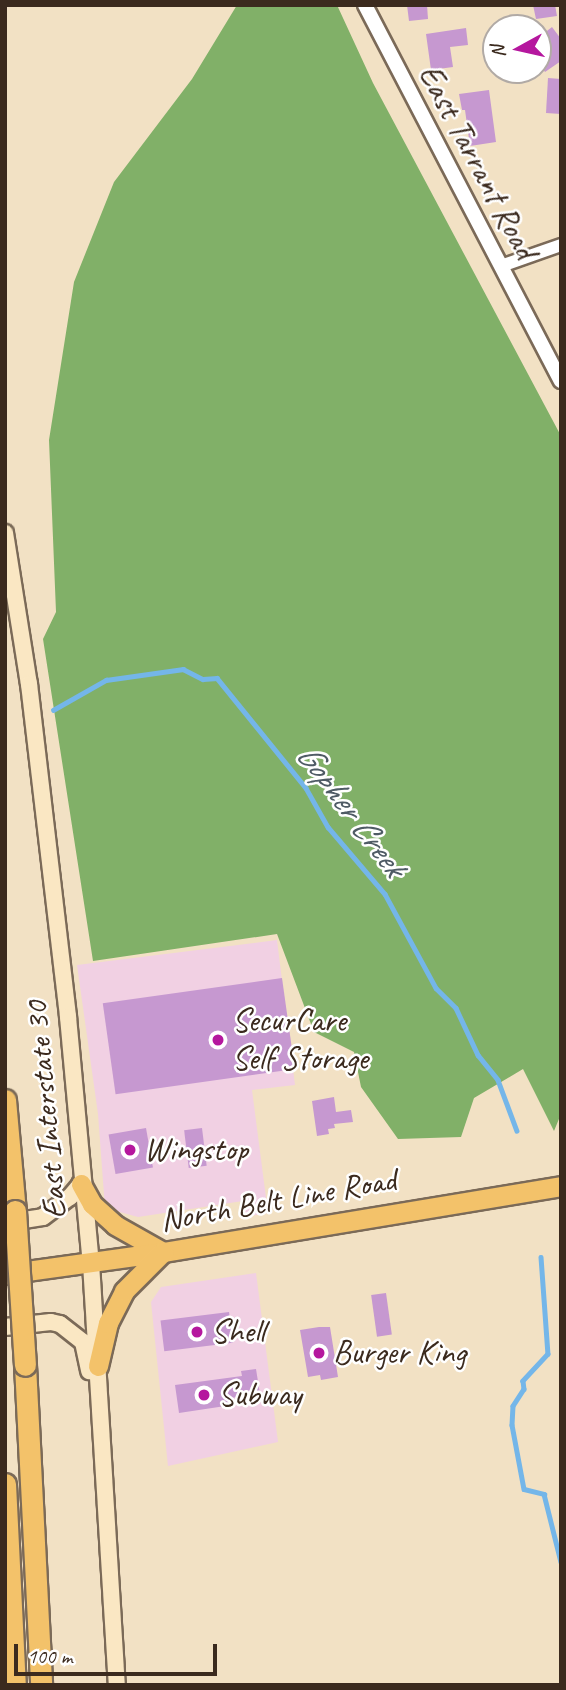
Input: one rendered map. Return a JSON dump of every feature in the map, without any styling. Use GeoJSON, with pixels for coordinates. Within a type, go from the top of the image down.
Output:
{"type":"FeatureCollection","features":[{"type":"Feature","properties":{"kind":"highway"},"geometry":{"type":"LineString","coordinates":[[5,1100],[10,1217],[26,1365],[41,1685]]}},
{"type":"Feature","properties":{"kind":"highway"},"geometry":{"type":"LineString","coordinates":[[5,1484],[15,1685]]}},
{"type":"Feature","properties":{"kind":"main road","name":"East Interstate 30"},"geometry":{"type":"LineString","coordinates":[[5,533],[29,684],[68,1017],[81,1184],[91,1263],[117,1685]]}},
{"type":"Feature","properties":{"kind":"main road"},"geometry":{"type":"LineString","coordinates":[[10,1217],[43,1217],[71,1197],[81,1184],[92,1204],[115,1225],[163,1252],[124,1291],[108,1323],[98,1366]]}},
{"type":"Feature","properties":{"kind":"main road","name":"North Belt Line Road"},"geometry":{"type":"LineString","coordinates":[[5,1274],[163,1252],[561,1186]]}},
{"type":"Feature","properties":{"kind":"main road"},"geometry":{"type":"LineString","coordinates":[[5,1327],[51,1322],[75,1333],[83,1342],[93,1416],[101,1438]]}},
{"type":"Feature","properties":{"kind":"street","name":"East Tarrant Road"},"geometry":{"type":"LineString","coordinates":[[365,5],[561,381]]}},
{"type":"Feature","properties":{"kind":"street"},"geometry":{"type":"LineString","coordinates":[[501,266],[561,245]]}},
{"type":"Feature","properties":{"kind":"shaded area"},"geometry":{"type":"Polygon","coordinates":[[[277,940],[295,1085],[252,1090],[268,1213],[245,1217],[243,1201],[138,1217],[105,1208],[98,1114],[77,965],[277,940]]]}},
{"type":"Feature","properties":{"kind":"shaded area"},"geometry":{"type":"Polygon","coordinates":[[[256,1273],[278,1442],[168,1466],[151,1302],[161,1287],[256,1273]]]}},
{"type":"Feature","properties":{"kind":"green space"},"geometry":{"type":"Polygon","coordinates":[[[237,5],[337,5],[373,83],[561,436],[561,1114],[554,1131],[523,1069],[474,1098],[461,1137],[398,1139],[361,1087],[354,1052],[314,1032],[277,934],[93,961],[43,639],[56,612],[49,440],[74,282],[114,182],[192,79],[237,5]]]}},
{"type":"Feature","properties":{"kind":"building"},"geometry":{"type":"Polygon","coordinates":[[[407,5],[427,5],[428,19],[409,21],[407,5]]]}},
{"type":"Feature","properties":{"kind":"building"},"geometry":{"type":"Polygon","coordinates":[[[533,5],[555,5],[557,16],[552,17],[552,14],[535,14],[533,5]]]}},
{"type":"Feature","properties":{"kind":"building"},"geometry":{"type":"Polygon","coordinates":[[[552,27],[561,39],[561,61],[552,67],[552,27]]]}},
{"type":"Feature","properties":{"kind":"building"},"geometry":{"type":"Polygon","coordinates":[[[466,28],[468,45],[450,47],[453,67],[431,70],[426,34],[466,28]]]}},
{"type":"Feature","properties":{"kind":"building"},"geometry":{"type":"Polygon","coordinates":[[[552,78],[561,79],[561,114],[546,113],[548,84],[552,84],[552,78]]]}},
{"type":"Feature","properties":{"kind":"building"},"geometry":{"type":"Polygon","coordinates":[[[489,90],[496,142],[470,146],[465,110],[462,110],[459,94],[489,90]]]}},
{"type":"Feature","properties":{"kind":"building"},"geometry":{"type":"Polygon","coordinates":[[[282,978],[295,1069],[116,1094],[103,1003],[282,978]]]}},
{"type":"Feature","properties":{"kind":"building"},"geometry":{"type":"Polygon","coordinates":[[[334,1097],[336,1112],[351,1110],[353,1122],[334,1124],[335,1128],[328,1129],[329,1134],[317,1136],[312,1101],[334,1097]]]}},
{"type":"Feature","properties":{"kind":"building","name":"Wingstop"},"geometry":{"type":"Polygon","coordinates":[[[146,1128],[153,1167],[116,1174],[109,1135],[146,1128]]]}},
{"type":"Feature","properties":{"kind":"building"},"geometry":{"type":"Polygon","coordinates":[[[202,1128],[207,1166],[189,1168],[184,1130],[202,1128]]]}},
{"type":"Feature","properties":{"kind":"building"},"geometry":{"type":"Polygon","coordinates":[[[386,1293],[392,1335],[377,1337],[371,1295],[386,1293]]]}},
{"type":"Feature","properties":{"kind":"building","name":"Shell"},"geometry":{"type":"Polygon","coordinates":[[[229,1312],[233,1343],[164,1351],[161,1320],[229,1312]]]}},
{"type":"Feature","properties":{"kind":"building","name":"Burger King"},"geometry":{"type":"Polygon","coordinates":[[[330,1327],[338,1377],[321,1380],[320,1375],[308,1377],[300,1330],[330,1327]]]}},
{"type":"Feature","properties":{"kind":"building","name":"Subway"},"geometry":{"type":"Polygon","coordinates":[[[256,1369],[260,1394],[231,1398],[232,1405],[179,1413],[175,1385],[242,1376],[241,1371],[256,1369]]]}},
{"type":"Feature","properties":{"kind":"waterway","name":"Gopher Creek"},"geometry":{"type":"LineString","coordinates":[[53,710],[106,680],[183,669],[203,679],[217,678],[306,788],[328,827],[385,894],[436,988],[456,1008],[478,1055],[498,1080],[517,1131]]}},
{"type":"Feature","properties":{"kind":"waterway","name":"Gopher Creek"},"geometry":{"type":"LineString","coordinates":[[541,1257],[548,1354],[523,1381],[524,1389],[513,1406],[512,1425],[524,1489],[544,1494],[561,1562]]}},
{"type":"Feature","properties":{"kind":"place","name":"SecurCare Self Storage"},"geometry":{"type":"Point","coordinates":[218,1040]}},
{"type":"Feature","properties":{"kind":"place","name":"Wingstop"},"geometry":{"type":"Point","coordinates":[130,1150]}},
{"type":"Feature","properties":{"kind":"place","name":"Shell"},"geometry":{"type":"Point","coordinates":[197,1332]}},
{"type":"Feature","properties":{"kind":"place","name":"Burger King"},"geometry":{"type":"Point","coordinates":[319,1353]}},
{"type":"Feature","properties":{"kind":"place","name":"Subway"},"geometry":{"type":"Point","coordinates":[204,1395]}}]}
